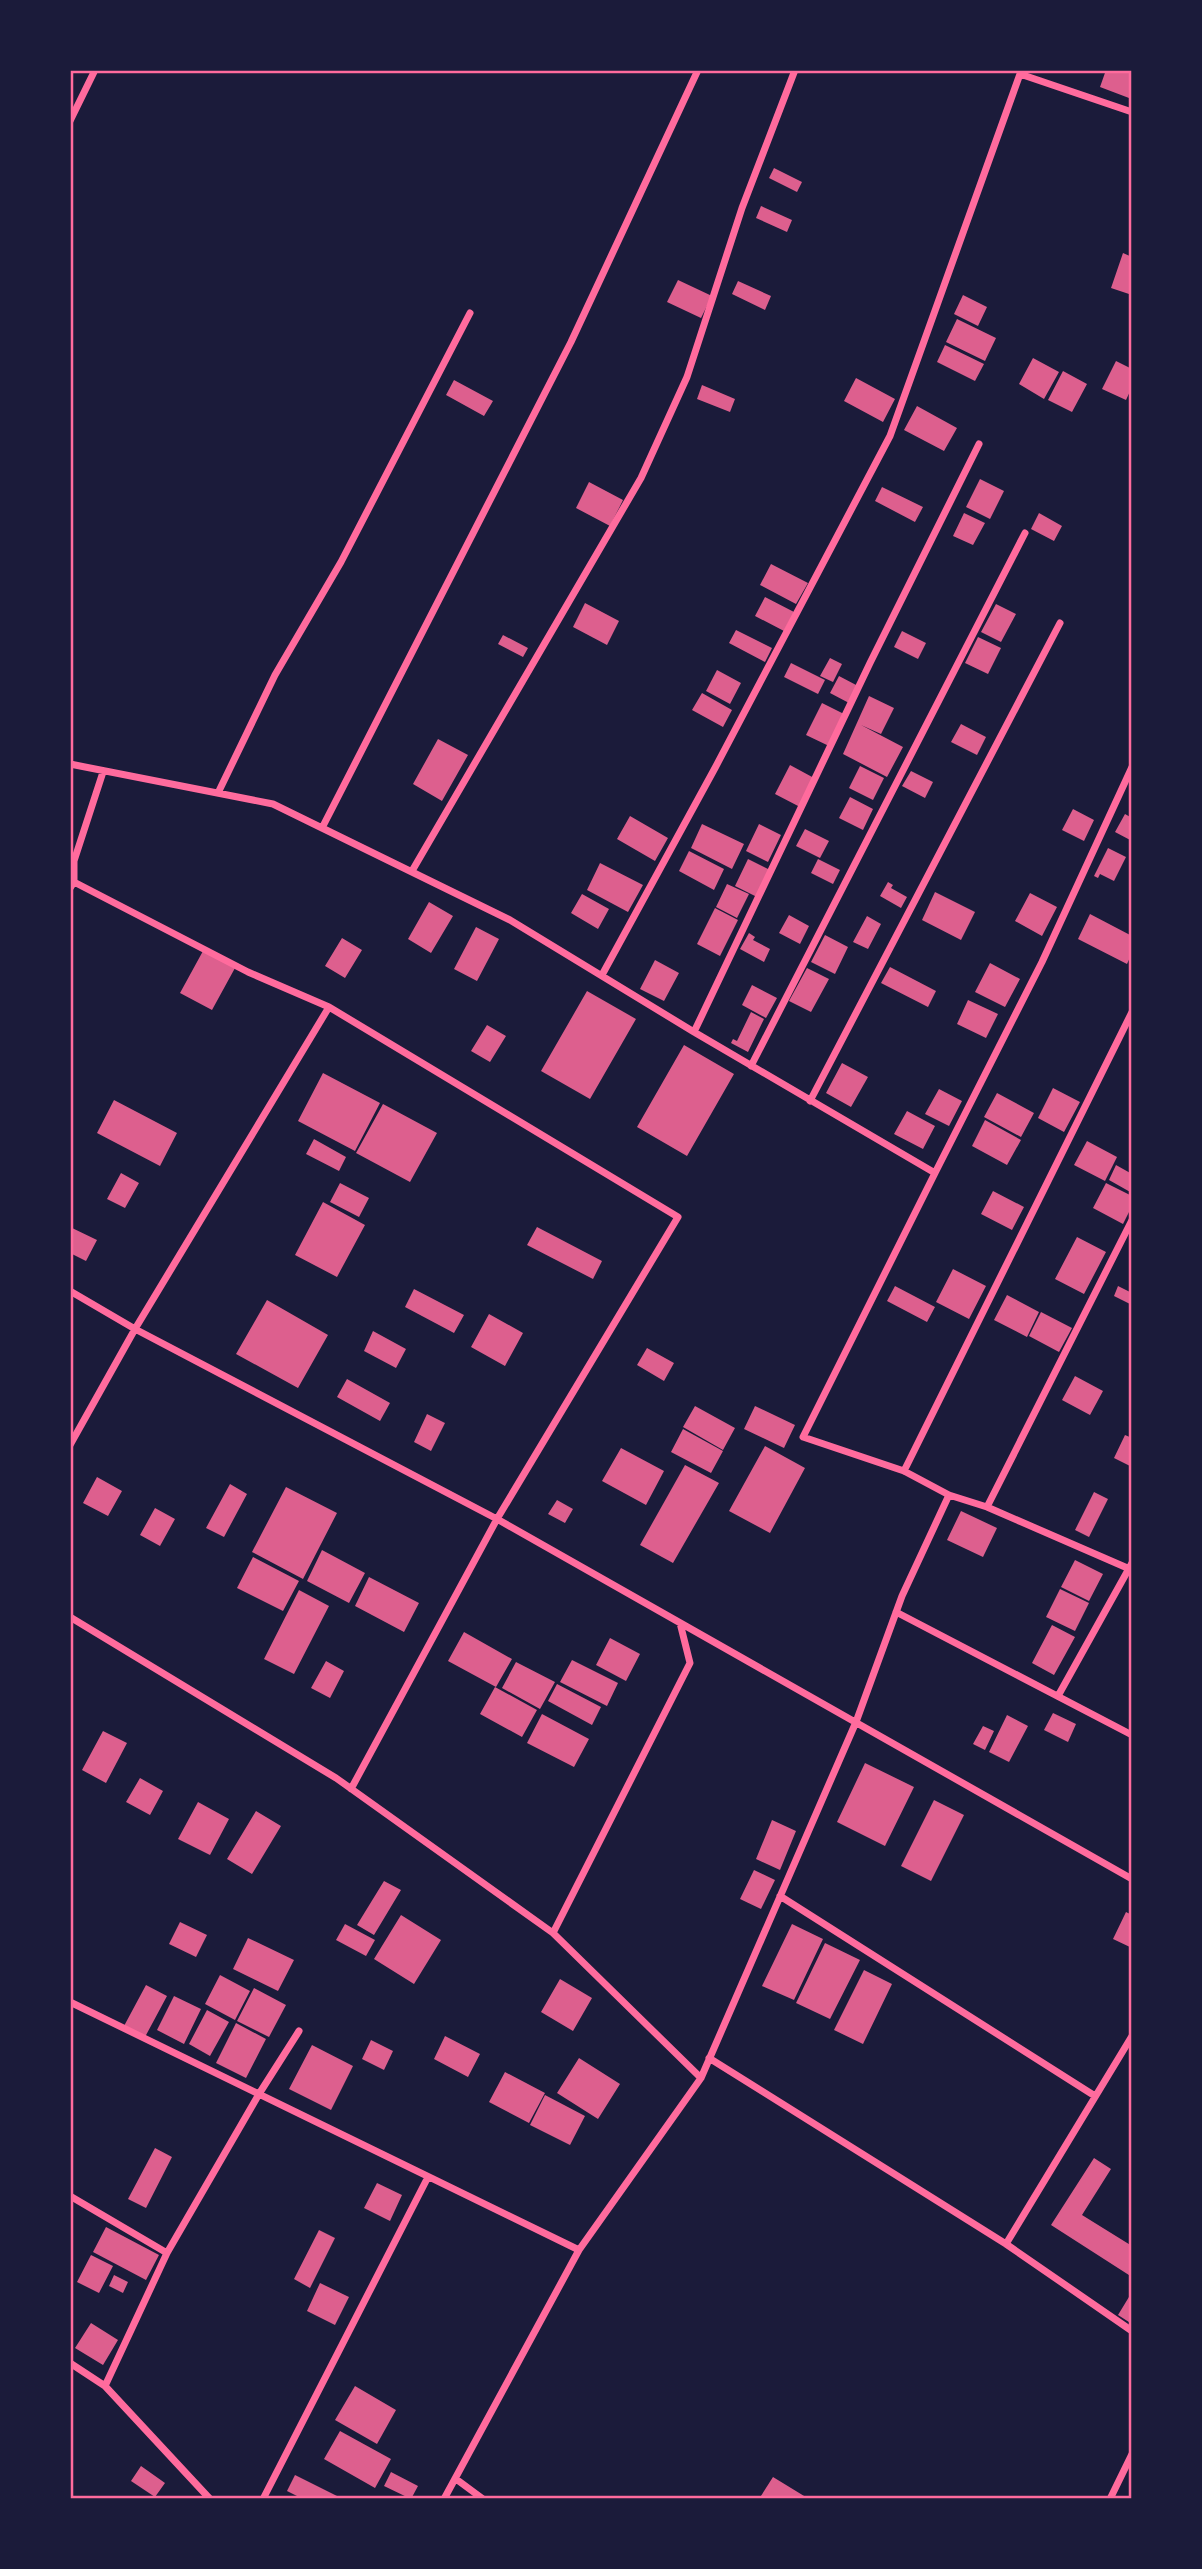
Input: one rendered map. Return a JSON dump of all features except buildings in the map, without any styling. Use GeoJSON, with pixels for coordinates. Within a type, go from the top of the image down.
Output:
{"type":"FeatureCollection","features":[{"type":"Feature","properties":{"kind":"street"},"geometry":{"type":"LineString","coordinates":[[70,121],[95,70]]}},
{"type":"Feature","properties":{"kind":"street"},"geometry":{"type":"LineString","coordinates":[[322,828],[571,342],[698,70]]}},
{"type":"Feature","properties":{"kind":"street"},"geometry":{"type":"LineString","coordinates":[[412,871],[641,478],[687,377],[742,208],[795,70]]}},
{"type":"Feature","properties":{"kind":"street"},"geometry":{"type":"LineString","coordinates":[[601,975],[728,743],[890,436],[1020,74],[1132,113]]}},
{"type":"Feature","properties":{"kind":"street"},"geometry":{"type":"LineString","coordinates":[[218,793],[275,675],[341,562],[470,313]]}},
{"type":"Feature","properties":{"kind":"street"},"geometry":{"type":"LineString","coordinates":[[694,1032],[870,663],[979,444]]}},
{"type":"Feature","properties":{"kind":"street"},"geometry":{"type":"LineString","coordinates":[[751,1066],[1025,533]]}},
{"type":"Feature","properties":{"kind":"street"},"geometry":{"type":"LineString","coordinates":[[810,1101],[1060,623]]}},
{"type":"Feature","properties":{"kind":"street"},"geometry":{"type":"LineString","coordinates":[[70,764],[273,804],[510,920],[751,1066],[935,1173]]}},
{"type":"Feature","properties":{"kind":"street"},"geometry":{"type":"LineString","coordinates":[[1058,1696],[1131,1567],[986,1507],[949,1495],[904,1471],[803,1437],[1042,962],[1132,767]]}},
{"type":"Feature","properties":{"kind":"street"},"geometry":{"type":"LineString","coordinates":[[103,772],[74,861],[72,885],[247,972],[329,1007],[678,1217],[497,1519],[351,1789]]}},
{"type":"Feature","properties":{"kind":"street"},"geometry":{"type":"LineString","coordinates":[[70,1446],[135,1329],[329,1007]]}},
{"type":"Feature","properties":{"kind":"street"},"geometry":{"type":"LineString","coordinates":[[904,1471],[1132,1012]]}},
{"type":"Feature","properties":{"kind":"street"},"geometry":{"type":"LineString","coordinates":[[986,1507],[1132,1220]]}},
{"type":"Feature","properties":{"kind":"street"},"geometry":{"type":"LineString","coordinates":[[70,1291],[135,1329],[497,1519],[1132,1879]]}},
{"type":"Feature","properties":{"kind":"street"},"geometry":{"type":"LineString","coordinates":[[444,2499],[579,2250],[701,2078],[856,1722],[896,1612],[949,1495]]}},
{"type":"Feature","properties":{"kind":"street"},"geometry":{"type":"LineString","coordinates":[[896,1612],[1132,1735]]}},
{"type":"Feature","properties":{"kind":"street"},"geometry":{"type":"LineString","coordinates":[[70,1617],[351,1789],[553,1933],[701,2078]]}},
{"type":"Feature","properties":{"kind":"street"},"geometry":{"type":"LineString","coordinates":[[553,1933],[690,1663],[680,1623]]}},
{"type":"Feature","properties":{"kind":"street"},"geometry":{"type":"LineString","coordinates":[[780,1896],[1095,2096]]}},
{"type":"Feature","properties":{"kind":"street"},"geometry":{"type":"LineString","coordinates":[[70,2002],[579,2250]]}},
{"type":"Feature","properties":{"kind":"street"},"geometry":{"type":"LineString","coordinates":[[105,2386],[167,2253],[299,2031]]}},
{"type":"Feature","properties":{"kind":"street"},"geometry":{"type":"LineString","coordinates":[[1006,2244],[1132,2036]]}},
{"type":"Feature","properties":{"kind":"street"},"geometry":{"type":"LineString","coordinates":[[709,2058],[1006,2244],[1132,2331]]}},
{"type":"Feature","properties":{"kind":"street"},"geometry":{"type":"LineString","coordinates":[[264,2499],[428,2176]]}},
{"type":"Feature","properties":{"kind":"street"},"geometry":{"type":"LineString","coordinates":[[70,2196],[167,2253]]}},
{"type":"Feature","properties":{"kind":"street"},"geometry":{"type":"LineString","coordinates":[[70,2363],[105,2386],[210,2499]]}},
{"type":"Feature","properties":{"kind":"street"},"geometry":{"type":"LineString","coordinates":[[1110,2499],[1132,2454]]}},
{"type":"Feature","properties":{"kind":"street"},"geometry":{"type":"LineString","coordinates":[[456,2479],[483,2499]]}}]}
